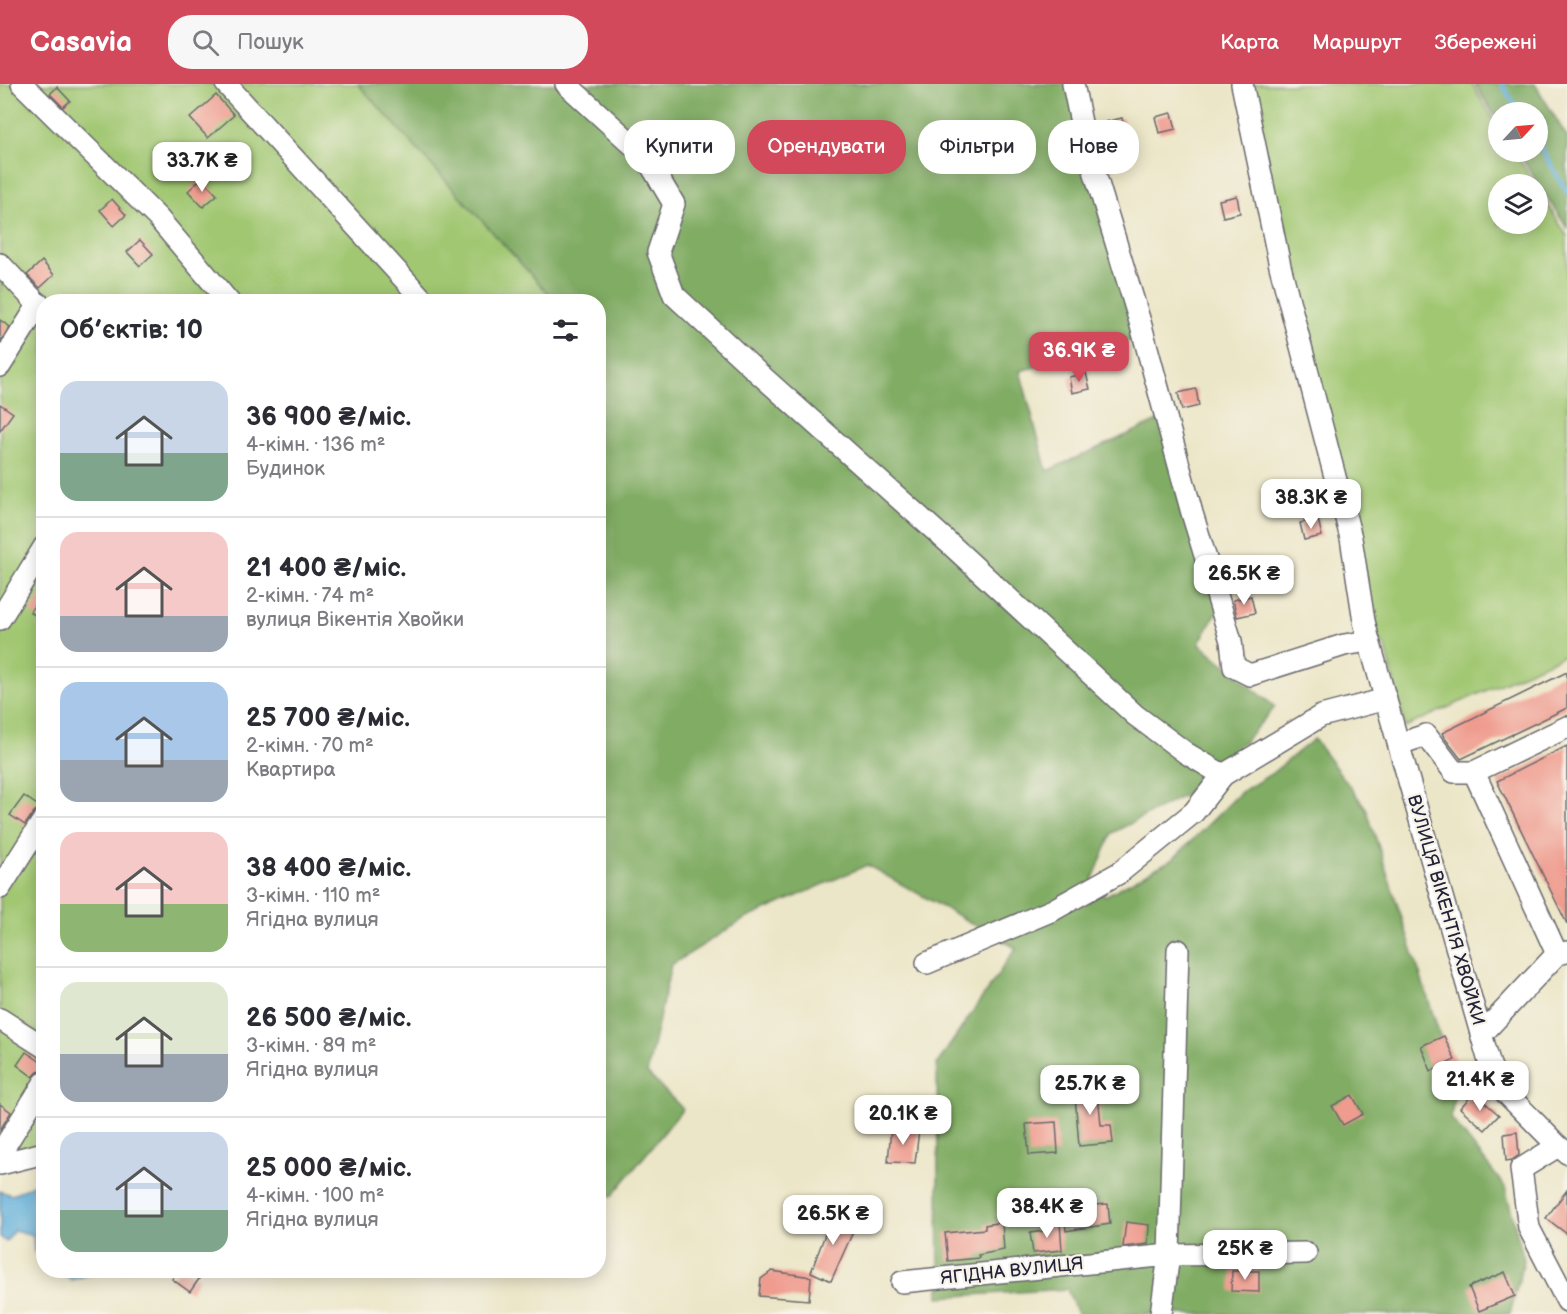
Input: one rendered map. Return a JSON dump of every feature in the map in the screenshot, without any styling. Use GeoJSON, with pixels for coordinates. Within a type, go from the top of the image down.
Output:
{"type":"FeatureCollection","features":[{"type":"Feature","properties":{"kind":"street"},"geometry":{"type":"LineString","coordinates":[[22,84],[158,218],[222,294]]}},
{"type":"Feature","properties":{"kind":"street"},"geometry":{"type":"LineString","coordinates":[[226,84],[417,294]]}},
{"type":"Feature","properties":{"kind":"street"},"geometry":{"type":"LineString","coordinates":[[566,84],[646,157],[674,204],[658,252],[674,295],[950,544],[1135,715],[1186,753],[1223,775]]}},
{"type":"Feature","properties":{"kind":"street"},"geometry":{"type":"LineString","coordinates":[[1073,84],[1084,137],[1230,641],[1234,667],[1250,675],[1344,645],[1369,641]]}},
{"type":"Feature","properties":{"kind":"street","name":"ВУЛИЦЯ ВІКЕНТІЯ ХВОЙКИ"},"geometry":{"type":"LineString","coordinates":[[1242,84],[1280,266],[1351,538],[1369,641],[1490,1065],[1500,1087],[1562,1149]]}},
{"type":"Feature","properties":{"kind":"street"},"geometry":{"type":"LineString","coordinates":[[0,264],[36,302]]}},
{"type":"Feature","properties":{"kind":"street"},"geometry":{"type":"LineString","coordinates":[[0,366],[36,314]]}},
{"type":"Feature","properties":{"kind":"street"},"geometry":{"type":"LineString","coordinates":[[0,619],[36,560]]}},
{"type":"Feature","properties":{"kind":"street"},"geometry":{"type":"LineString","coordinates":[[927,963],[1053,910],[1119,873],[1194,812],[1223,775],[1321,716],[1386,699]]}},
{"type":"Feature","properties":{"kind":"street"},"geometry":{"type":"LineString","coordinates":[[1399,744],[1426,735],[1454,772],[1474,772],[1567,727]]}},
{"type":"Feature","properties":{"kind":"street"},"geometry":{"type":"LineString","coordinates":[[1474,772],[1562,953],[1482,1034]]}},
{"type":"Feature","properties":{"kind":"street"},"geometry":{"type":"LineString","coordinates":[[0,888],[36,832]]}},
{"type":"Feature","properties":{"kind":"street"},"geometry":{"type":"LineString","coordinates":[[1161,1314],[1169,1255],[1178,950]]}},
{"type":"Feature","properties":{"kind":"street"},"geometry":{"type":"LineString","coordinates":[[0,1019],[36,1042]]}},
{"type":"Feature","properties":{"kind":"street"},"geometry":{"type":"LineString","coordinates":[[0,1154],[36,1096]]}},
{"type":"Feature","properties":{"kind":"street"},"geometry":{"type":"LineString","coordinates":[[1562,1149],[1521,1169],[1529,1228],[1567,1301]]}},
{"type":"Feature","properties":{"kind":"street"},"geometry":{"type":"LineString","coordinates":[[0,1164],[36,1155]]}},
{"type":"Feature","properties":{"kind":"street","name":"ЯГІДНА ВУЛИЦЯ"},"geometry":{"type":"LineString","coordinates":[[902,1282],[1169,1255],[1306,1253]]}},
{"type":"Feature","properties":{"kind":"green space"},"geometry":{"type":"Polygon","coordinates":[[[0,84],[358,84],[549,294],[36,294],[36,1155],[0,1164],[0,84]]]}},
{"type":"Feature","properties":{"kind":"green space"},"geometry":{"type":"Polygon","coordinates":[[[358,84],[1073,84],[1083,120],[1048,120],[1048,174],[1098,174],[1144,337],[1020,371],[1047,471],[1166,417],[1220,607],[1199,643],[1275,707],[1244,742],[1205,768],[1187,794],[1112,833],[1092,881],[1105,896],[1173,859],[1241,792],[1271,774],[1314,739],[1366,808],[1456,1085],[1451,1118],[1505,1187],[1524,1260],[1510,1314],[1077,1314],[1067,1289],[939,1297],[937,1064],[1016,948],[867,865],[743,920],[671,965],[647,1073],[683,1109],[611,1197],[606,1195],[606,294],[549,294],[358,84]]]}},
{"type":"Feature","properties":{"kind":"green space"},"geometry":{"type":"Polygon","coordinates":[[[1242,84],[1472,84],[1488,110],[1488,162],[1521,162],[1528,174],[1488,174],[1488,234],[1548,234],[1548,205],[1567,236],[1567,654],[1405,727],[1386,648],[1364,621],[1242,84]]]}},
{"type":"Feature","properties":{"kind":"green space"},"geometry":{"type":"Polygon","coordinates":[[[1475,84],[1535,84],[1546,102],[1488,102],[1488,105],[1475,84]]]}},
{"type":"Feature","properties":{"kind":"green space"},"geometry":{"type":"Polygon","coordinates":[[[1548,106],[1567,137],[1567,228],[1548,199],[1548,174],[1532,174],[1524,162],[1548,162],[1548,106]]]}},
{"type":"Feature","properties":{"kind":"water"},"geometry":{"type":"Polygon","coordinates":[[[36,1183],[36,1253],[33,1235],[14,1230],[6,1242],[0,1237],[0,1191],[12,1195],[36,1183]]]}},
{"type":"Feature","properties":{"kind":"building"},"geometry":{"type":"Polygon","coordinates":[[[57,87],[70,101],[63,107],[50,94],[57,87]]]}},
{"type":"Feature","properties":{"kind":"building"},"geometry":{"type":"Polygon","coordinates":[[[216,95],[234,115],[208,138],[190,118],[216,95]]]}},
{"type":"Feature","properties":{"kind":"building"},"geometry":{"type":"Polygon","coordinates":[[[1172,113],[1176,129],[1159,133],[1155,117],[1172,113]]]}},
{"type":"Feature","properties":{"kind":"building"},"geometry":{"type":"Polygon","coordinates":[[[202,178],[217,195],[203,207],[188,191],[202,178]]]}},
{"type":"Feature","properties":{"kind":"building"},"geometry":{"type":"Polygon","coordinates":[[[1237,196],[1240,213],[1223,217],[1219,200],[1237,196]]]}},
{"type":"Feature","properties":{"kind":"building"},"geometry":{"type":"Polygon","coordinates":[[[112,199],[126,215],[114,226],[100,210],[112,199]]]}},
{"type":"Feature","properties":{"kind":"building"},"geometry":{"type":"Polygon","coordinates":[[[140,240],[153,254],[140,266],[127,252],[140,240]]]}},
{"type":"Feature","properties":{"kind":"building"},"geometry":{"type":"Polygon","coordinates":[[[42,261],[54,275],[40,288],[27,275],[42,261]]]}},
{"type":"Feature","properties":{"kind":"building"},"geometry":{"type":"Polygon","coordinates":[[[0,320],[10,327],[0,342],[0,320]]]}},
{"type":"Feature","properties":{"kind":"building"},"geometry":{"type":"Polygon","coordinates":[[[1086,373],[1090,389],[1072,393],[1069,377],[1086,373]]]}},
{"type":"Feature","properties":{"kind":"building"},"geometry":{"type":"Polygon","coordinates":[[[1196,389],[1199,406],[1182,410],[1178,393],[1196,389]]]}},
{"type":"Feature","properties":{"kind":"building"},"geometry":{"type":"Polygon","coordinates":[[[0,404],[13,413],[0,431],[0,404]]]}},
{"type":"Feature","properties":{"kind":"building"},"geometry":{"type":"Polygon","coordinates":[[[1318,519],[1322,536],[1304,540],[1300,523],[1318,519]]]}},
{"type":"Feature","properties":{"kind":"building"},"geometry":{"type":"Polygon","coordinates":[[[1251,596],[1255,613],[1237,617],[1233,600],[1251,596]]]}},
{"type":"Feature","properties":{"kind":"building"},"geometry":{"type":"Polygon","coordinates":[[[36,603],[36,616],[30,612],[36,603]]]}},
{"type":"Feature","properties":{"kind":"building"},"geometry":{"type":"Polygon","coordinates":[[[1567,672],[1567,708],[1461,759],[1444,737],[1442,733],[1567,672]]]}},
{"type":"Feature","properties":{"kind":"building"},"geometry":{"type":"Polygon","coordinates":[[[1567,746],[1567,924],[1497,781],[1567,746]]]}},
{"type":"Feature","properties":{"kind":"building"},"geometry":{"type":"Polygon","coordinates":[[[24,796],[36,804],[36,810],[25,825],[10,815],[24,796]]]}},
{"type":"Feature","properties":{"kind":"building"},"geometry":{"type":"Polygon","coordinates":[[[1444,1036],[1455,1060],[1431,1071],[1421,1046],[1444,1036]]]}},
{"type":"Feature","properties":{"kind":"building"},"geometry":{"type":"Polygon","coordinates":[[[26,1052],[36,1059],[36,1074],[33,1077],[17,1065],[26,1052]]]}},
{"type":"Feature","properties":{"kind":"building"},"geometry":{"type":"Polygon","coordinates":[[[1097,1082],[1101,1125],[1111,1125],[1113,1143],[1079,1146],[1074,1084],[1097,1082]]]}},
{"type":"Feature","properties":{"kind":"building"},"geometry":{"type":"Polygon","coordinates":[[[1474,1093],[1499,1115],[1485,1130],[1460,1108],[1474,1093]]]}},
{"type":"Feature","properties":{"kind":"building"},"geometry":{"type":"Polygon","coordinates":[[[1352,1095],[1363,1114],[1343,1125],[1332,1106],[1352,1095]]]}},
{"type":"Feature","properties":{"kind":"building"},"geometry":{"type":"Polygon","coordinates":[[[0,1104],[11,1112],[0,1130],[0,1104]]]}},
{"type":"Feature","properties":{"kind":"building"},"geometry":{"type":"Polygon","coordinates":[[[1056,1122],[1058,1153],[1029,1155],[1026,1124],[1056,1122]]]}},
{"type":"Feature","properties":{"kind":"building"},"geometry":{"type":"Polygon","coordinates":[[[891,1129],[919,1130],[915,1163],[888,1162],[891,1129]]]}},
{"type":"Feature","properties":{"kind":"building"},"geometry":{"type":"Polygon","coordinates":[[[1517,1132],[1519,1155],[1506,1161],[1504,1134],[1517,1132]]]}},
{"type":"Feature","properties":{"kind":"building"},"geometry":{"type":"Polygon","coordinates":[[[1567,1190],[1567,1234],[1546,1218],[1567,1190]]]}},
{"type":"Feature","properties":{"kind":"building"},"geometry":{"type":"Polygon","coordinates":[[[1108,1204],[1110,1224],[1066,1231],[1064,1207],[1108,1204]]]}},
{"type":"Feature","properties":{"kind":"building"},"geometry":{"type":"Polygon","coordinates":[[[833,1213],[857,1223],[831,1281],[811,1272],[833,1213]]]}},
{"type":"Feature","properties":{"kind":"building"},"geometry":{"type":"Polygon","coordinates":[[[1002,1222],[1004,1250],[978,1255],[979,1258],[948,1261],[945,1233],[985,1229],[985,1225],[1002,1222]]]}},
{"type":"Feature","properties":{"kind":"building"},"geometry":{"type":"Polygon","coordinates":[[[1126,1222],[1149,1225],[1148,1244],[1123,1247],[1126,1222]]]}},
{"type":"Feature","properties":{"kind":"building"},"geometry":{"type":"Polygon","coordinates":[[[1060,1223],[1062,1250],[1033,1253],[1030,1233],[1045,1231],[1046,1225],[1060,1223]]]}},
{"type":"Feature","properties":{"kind":"building"},"geometry":{"type":"Polygon","coordinates":[[[772,1271],[811,1277],[809,1300],[759,1296],[761,1279],[772,1271]]]}},
{"type":"Feature","properties":{"kind":"building"},"geometry":{"type":"Polygon","coordinates":[[[1232,1271],[1259,1271],[1259,1292],[1231,1291],[1232,1271]]]}},
{"type":"Feature","properties":{"kind":"building"},"geometry":{"type":"Polygon","coordinates":[[[1505,1272],[1515,1296],[1479,1311],[1469,1287],[1505,1272]]]}},
{"type":"Feature","properties":{"kind":"building"},"geometry":{"type":"Polygon","coordinates":[[[198,1278],[199,1279],[190,1292],[172,1279],[198,1278]]]}},
{"type":"Feature","properties":{"kind":"waterway"},"geometry":{"type":"LineString","coordinates":[[1502,84],[1513,102]]}},
{"type":"Feature","properties":{"kind":"waterway"},"geometry":{"type":"LineString","coordinates":[[1548,160],[1567,192]]}}]}
